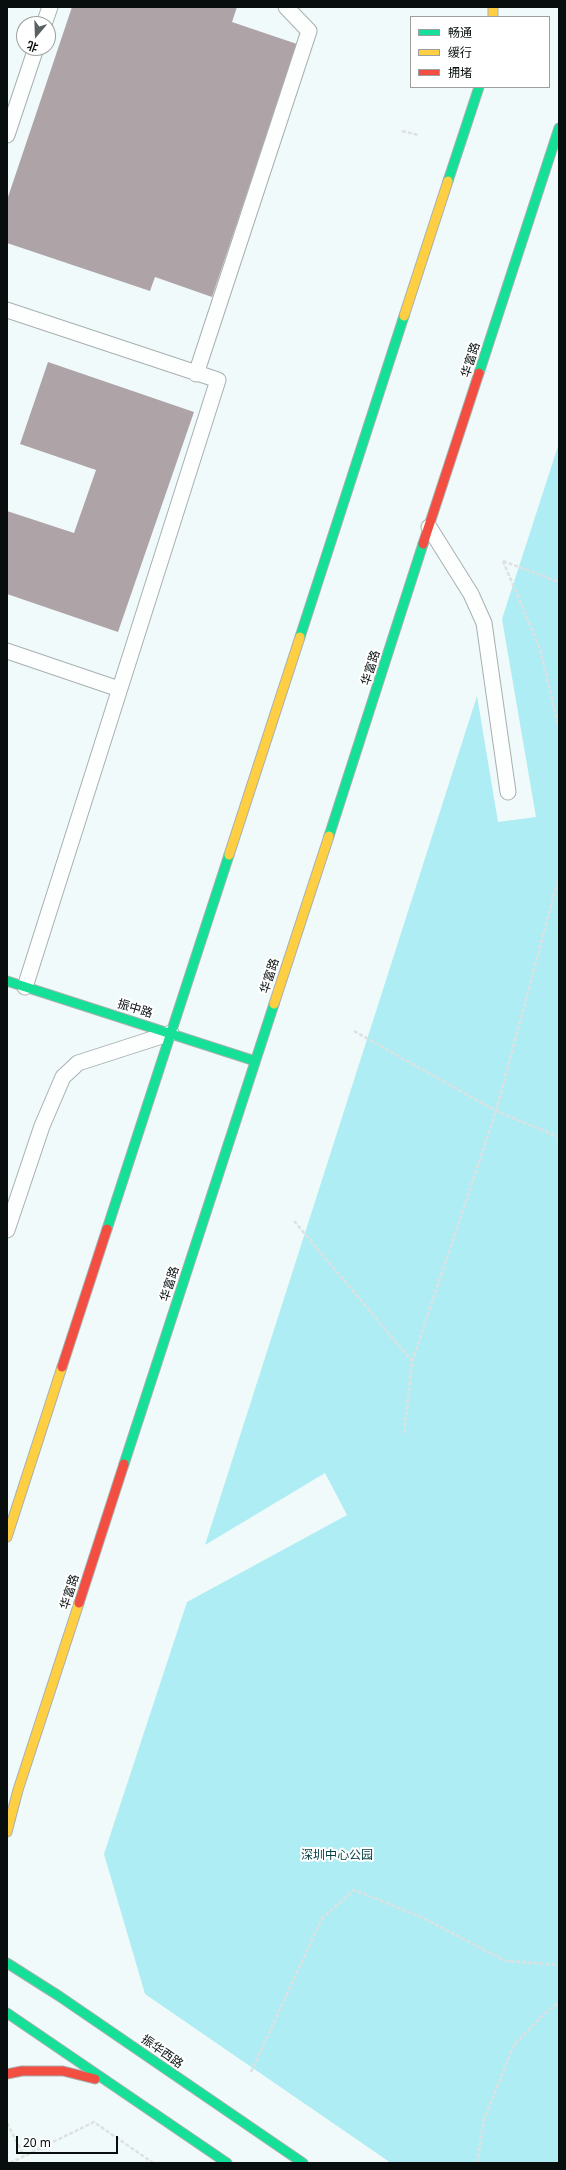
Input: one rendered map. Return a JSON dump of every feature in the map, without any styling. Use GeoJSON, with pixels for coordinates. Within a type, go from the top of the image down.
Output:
{"type":"FeatureCollection","features":[{"type":"Feature","properties":{"kind":"main road"},"geometry":{"type":"LineString","coordinates":[[7,1536],[479,88]]}},
{"type":"Feature","properties":{"kind":"main road","name":"华富路"},"geometry":{"type":"LineString","coordinates":[[7,1832],[20,1783],[559,128]]}},
{"type":"Feature","properties":{"kind":"main road","name":"振中路"},"geometry":{"type":"LineString","coordinates":[[7,981],[255,1061]]}},
{"type":"Feature","properties":{"kind":"main road","name":"振华西路"},"geometry":{"type":"LineString","coordinates":[[7,1963],[60,1996],[303,2163]]}},
{"type":"Feature","properties":{"kind":"main road"},"geometry":{"type":"LineString","coordinates":[[7,2013],[227,2163]]}},
{"type":"Feature","properties":{"kind":"main road"},"geometry":{"type":"LineString","coordinates":[[7,2074],[22,2071],[64,2071],[110,2083]]}},
{"type":"Feature","properties":{"kind":"lane"},"geometry":{"type":"LineString","coordinates":[[196,374],[309,31],[286,7]]}},
{"type":"Feature","properties":{"kind":"lane"},"geometry":{"type":"LineString","coordinates":[[7,135],[33,56]]}},
{"type":"Feature","properties":{"kind":"lane"},"geometry":{"type":"LineString","coordinates":[[7,310],[196,374],[218,380],[25,987]]}},
{"type":"Feature","properties":{"kind":"lane"},"geometry":{"type":"LineString","coordinates":[[429,527],[471,594],[484,623],[508,792]]}},
{"type":"Feature","properties":{"kind":"lane"},"geometry":{"type":"LineString","coordinates":[[7,651],[119,689]]}},
{"type":"Feature","properties":{"kind":"lane"},"geometry":{"type":"LineString","coordinates":[[7,1230],[42,1126],[63,1077],[78,1063],[171,1033]]}},
{"type":"Feature","properties":{"kind":"path"},"geometry":{"type":"LineString","coordinates":[[402,131],[419,135]]}},
{"type":"Feature","properties":{"kind":"path"},"geometry":{"type":"LineString","coordinates":[[559,582],[504,561],[540,649],[559,729]]}},
{"type":"Feature","properties":{"kind":"path"},"geometry":{"type":"LineString","coordinates":[[404,1433],[412,1362],[496,1111],[559,876]]}},
{"type":"Feature","properties":{"kind":"path"},"geometry":{"type":"LineString","coordinates":[[354,1031],[496,1111],[559,1136]]}},
{"type":"Feature","properties":{"kind":"path"},"geometry":{"type":"LineString","coordinates":[[294,1221],[412,1362]]}},
{"type":"Feature","properties":{"kind":"path"},"geometry":{"type":"LineString","coordinates":[[251,2072],[322,1918],[354,1890],[421,1917],[506,1961],[559,1965]]}},
{"type":"Feature","properties":{"kind":"path"},"geometry":{"type":"LineString","coordinates":[[477,2163],[484,2119],[514,2045],[542,2016],[559,2002]]}},
{"type":"Feature","properties":{"kind":"path"},"geometry":{"type":"LineString","coordinates":[[10,2163],[94,2122],[153,2163]]}},
{"type":"Feature","properties":{"kind":"path"},"geometry":{"type":"LineString","coordinates":[[7,2123],[24,2156]]}},
{"type":"Feature","properties":{"kind":"green space","name":"深圳中心公园"},"geometry":{"type":"Polygon","coordinates":[[[559,443],[559,2163],[391,2163],[145,1994],[104,1854],[187,1602],[347,1515],[325,1473],[205,1545],[477,696],[498,822],[536,817],[502,619],[559,443]]]}},
{"type":"Feature","properties":{"kind":"building"},"geometry":{"type":"Polygon","coordinates":[[[72,7],[237,7],[232,22],[297,44],[212,297],[155,277],[150,291],[7,243],[7,200],[72,7]]]}},
{"type":"Feature","properties":{"kind":"building"},"geometry":{"type":"Polygon","coordinates":[[[48,362],[194,412],[118,632],[7,594],[7,511],[74,533],[96,470],[20,444],[48,362]]]}},
{"type":"Feature","properties":{"kind":"traffic: fast"},"geometry":{"type":"LineString","coordinates":[[448,181],[479,88]]}},
{"type":"Feature","properties":{"kind":"traffic: fast"},"geometry":{"type":"LineString","coordinates":[[479,373],[559,128]]}},
{"type":"Feature","properties":{"kind":"traffic: fast"},"geometry":{"type":"LineString","coordinates":[[300,637],[404,316]]}},
{"type":"Feature","properties":{"kind":"traffic: fast"},"geometry":{"type":"LineString","coordinates":[[329,836],[423,544]]}},
{"type":"Feature","properties":{"kind":"traffic: fast"},"geometry":{"type":"LineString","coordinates":[[107,1229],[229,855]]}},
{"type":"Feature","properties":{"kind":"traffic: fast"},"geometry":{"type":"LineString","coordinates":[[7,981],[255,1061]]}},
{"type":"Feature","properties":{"kind":"traffic: fast"},"geometry":{"type":"LineString","coordinates":[[124,1464],[274,1004]]}},
{"type":"Feature","properties":{"kind":"traffic: fast"},"geometry":{"type":"LineString","coordinates":[[7,1963],[59,1996],[303,2163]]}},
{"type":"Feature","properties":{"kind":"traffic: fast"},"geometry":{"type":"LineString","coordinates":[[7,2013],[227,2163]]}},
{"type":"Feature","properties":{"kind":"traffic: slow"},"geometry":{"type":"LineString","coordinates":[[493,7],[493,16]]}},
{"type":"Feature","properties":{"kind":"traffic: slow"},"geometry":{"type":"LineString","coordinates":[[404,316],[448,181]]}},
{"type":"Feature","properties":{"kind":"traffic: slow"},"geometry":{"type":"LineString","coordinates":[[229,855],[300,637]]}},
{"type":"Feature","properties":{"kind":"traffic: slow"},"geometry":{"type":"LineString","coordinates":[[274,1004],[329,836]]}},
{"type":"Feature","properties":{"kind":"traffic: slow"},"geometry":{"type":"LineString","coordinates":[[7,1537],[62,1367]]}},
{"type":"Feature","properties":{"kind":"traffic: slow"},"geometry":{"type":"LineString","coordinates":[[7,1832],[18,1790],[79,1603]]}},
{"type":"Feature","properties":{"kind":"traffic: jam"},"geometry":{"type":"LineString","coordinates":[[423,544],[479,373]]}},
{"type":"Feature","properties":{"kind":"traffic: jam"},"geometry":{"type":"LineString","coordinates":[[62,1367],[107,1229]]}},
{"type":"Feature","properties":{"kind":"traffic: jam"},"geometry":{"type":"LineString","coordinates":[[79,1603],[124,1464]]}},
{"type":"Feature","properties":{"kind":"traffic: jam"},"geometry":{"type":"LineString","coordinates":[[7,2074],[22,2071],[63,2071],[95,2079]]}}]}
